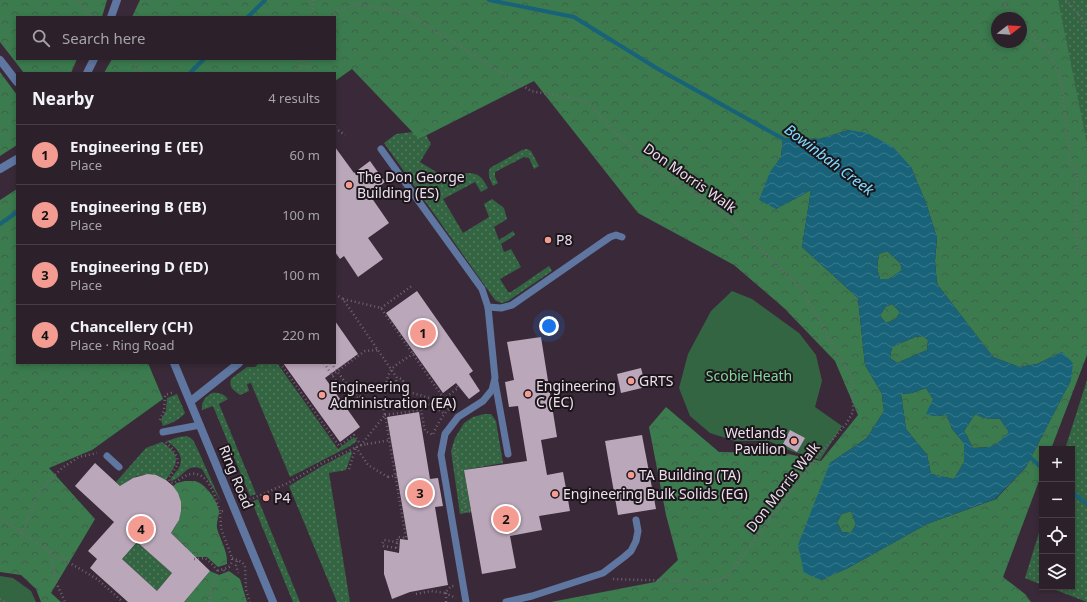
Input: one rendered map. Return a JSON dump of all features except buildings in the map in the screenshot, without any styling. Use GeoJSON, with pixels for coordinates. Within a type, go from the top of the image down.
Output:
{"type":"FeatureCollection","features":[{"type":"Feature","properties":{"kind":"street"},"geometry":{"type":"LineString","coordinates":[[111,16],[117,0]]}},
{"type":"Feature","properties":{"kind":"street"},"geometry":{"type":"LineString","coordinates":[[0,60],[16,81]]}},
{"type":"Feature","properties":{"kind":"street"},"geometry":{"type":"LineString","coordinates":[[88,72],[94,60]]}},
{"type":"Feature","properties":{"kind":"street"},"geometry":{"type":"LineString","coordinates":[[0,169],[16,160]]}},
{"type":"Feature","properties":{"kind":"street","name":"Ring Road"},"geometry":{"type":"LineString","coordinates":[[174,364],[273,602]]}},
{"type":"Feature","properties":{"kind":"street"},"geometry":{"type":"LineString","coordinates":[[190,401],[238,364]]}},
{"type":"Feature","properties":{"kind":"lane"},"geometry":{"type":"LineString","coordinates":[[381,149],[482,289],[488,307],[495,378],[508,454]]}},
{"type":"Feature","properties":{"kind":"lane"},"geometry":{"type":"LineString","coordinates":[[488,307],[501,308],[512,305],[610,237],[616,235],[622,237]]}},
{"type":"Feature","properties":{"kind":"lane"},"geometry":{"type":"LineString","coordinates":[[466,602],[441,455],[445,434],[458,418],[484,401],[492,390],[495,378]]}},
{"type":"Feature","properties":{"kind":"lane"},"geometry":{"type":"LineString","coordinates":[[163,432],[200,424]]}},
{"type":"Feature","properties":{"kind":"lane"},"geometry":{"type":"LineString","coordinates":[[107,456],[119,467]]}},
{"type":"Feature","properties":{"kind":"lane"},"geometry":{"type":"LineString","coordinates":[[506,602],[532,596],[603,573],[631,550],[636,541],[638,531],[636,520]]}},
{"type":"Feature","properties":{"kind":"path"},"geometry":{"type":"LineString","coordinates":[[76,0],[91,16]]}},
{"type":"Feature","properties":{"kind":"path"},"geometry":{"type":"LineString","coordinates":[[312,16],[313,0]]}},
{"type":"Feature","properties":{"kind":"path"},"geometry":{"type":"LineString","coordinates":[[1003,0],[1010,12]]}},
{"type":"Feature","properties":{"kind":"path"},"geometry":{"type":"LineString","coordinates":[[1066,0],[1077,12],[1087,29]]}},
{"type":"Feature","properties":{"kind":"path","name":"Don Morris Walk"},"geometry":{"type":"LineString","coordinates":[[333,16],[336,12],[357,4],[407,13],[531,91],[586,101],[641,159],[731,218],[775,264],[802,289],[852,378],[853,412],[846,424],[819,455],[727,577],[712,582],[606,578],[603,573]]}},
{"type":"Feature","properties":{"kind":"path"},"geometry":{"type":"LineString","coordinates":[[1027,30],[1050,54],[1061,78],[1070,160],[1077,173],[1076,220],[1078,249],[1082,256]]}},
{"type":"Feature","properties":{"kind":"path"},"geometry":{"type":"LineString","coordinates":[[131,60],[142,72]]}},
{"type":"Feature","properties":{"kind":"path"},"geometry":{"type":"LineString","coordinates":[[298,72],[304,60]]}},
{"type":"Feature","properties":{"kind":"path"},"geometry":{"type":"LineString","coordinates":[[304,60],[310,72]]}},
{"type":"Feature","properties":{"kind":"path"},"geometry":{"type":"LineString","coordinates":[[336,129],[344,135]]}},
{"type":"Feature","properties":{"kind":"path"},"geometry":{"type":"LineString","coordinates":[[381,308],[414,285]]}},
{"type":"Feature","properties":{"kind":"path"},"geometry":{"type":"LineString","coordinates":[[336,295],[343,299],[381,308],[442,396],[442,400],[449,409]]}},
{"type":"Feature","properties":{"kind":"path"},"geometry":{"type":"LineString","coordinates":[[343,299],[397,378],[402,379],[403,381],[401,385],[411,401]]}},
{"type":"Feature","properties":{"kind":"path"},"geometry":{"type":"LineString","coordinates":[[332,375],[365,351],[378,350]]}},
{"type":"Feature","properties":{"kind":"path"},"geometry":{"type":"LineString","coordinates":[[400,543],[384,540],[382,544],[384,546],[396,548],[398,537],[406,538],[384,409],[386,381],[392,369],[413,353]]}},
{"type":"Feature","properties":{"kind":"path"},"geometry":{"type":"LineString","coordinates":[[281,364],[339,446],[354,435],[362,445]]}},
{"type":"Feature","properties":{"kind":"path"},"geometry":{"type":"LineString","coordinates":[[325,364],[332,375],[345,389],[372,406],[384,409],[411,401],[421,402],[430,404],[445,414]]}},
{"type":"Feature","properties":{"kind":"path"},"geometry":{"type":"LineString","coordinates":[[332,364],[348,386],[372,406]]}},
{"type":"Feature","properties":{"kind":"path"},"geometry":{"type":"LineString","coordinates":[[405,391],[441,401],[458,388],[455,384]]}},
{"type":"Feature","properties":{"kind":"path"},"geometry":{"type":"LineString","coordinates":[[160,420],[164,411],[166,395],[174,392]]}},
{"type":"Feature","properties":{"kind":"path"},"geometry":{"type":"LineString","coordinates":[[362,445],[385,415],[420,410],[424,431],[432,435]]}},
{"type":"Feature","properties":{"kind":"path"},"geometry":{"type":"LineString","coordinates":[[453,439],[466,512],[471,511]]}},
{"type":"Feature","properties":{"kind":"path"},"geometry":{"type":"LineString","coordinates":[[240,504],[288,483],[322,463],[356,447],[391,440]]}},
{"type":"Feature","properties":{"kind":"path"},"geometry":{"type":"LineString","coordinates":[[165,442],[177,455],[178,464],[169,478],[170,482],[174,483],[189,474],[196,474],[202,476],[212,488],[220,512],[221,528],[232,558],[230,567],[218,571]]}},
{"type":"Feature","properties":{"kind":"path"},"geometry":{"type":"LineString","coordinates":[[349,469],[356,447]]}},
{"type":"Feature","properties":{"kind":"path"},"geometry":{"type":"LineString","coordinates":[[356,447],[368,465],[388,477],[397,475]]}},
{"type":"Feature","properties":{"kind":"path"},"geometry":{"type":"LineString","coordinates":[[22,533],[40,490],[62,468],[79,457],[96,453],[107,456]]}},
{"type":"Feature","properties":{"kind":"path"},"geometry":{"type":"LineString","coordinates":[[220,512],[224,510]]}},
{"type":"Feature","properties":{"kind":"path"},"geometry":{"type":"LineString","coordinates":[[0,518],[51,552],[97,579],[123,602]]}},
{"type":"Feature","properties":{"kind":"path"},"geometry":{"type":"LineString","coordinates":[[51,552],[55,580],[65,602]]}},
{"type":"Feature","properties":{"kind":"path"},"geometry":{"type":"LineString","coordinates":[[194,559],[205,558],[218,571]]}},
{"type":"Feature","properties":{"kind":"path"},"geometry":{"type":"LineString","coordinates":[[232,558],[242,562],[245,566],[246,590],[250,602]]}},
{"type":"Feature","properties":{"kind":"path"},"geometry":{"type":"LineString","coordinates":[[237,561],[236,565],[238,573]]}},
{"type":"Feature","properties":{"kind":"path"},"geometry":{"type":"LineString","coordinates":[[224,570],[232,580]]}},
{"type":"Feature","properties":{"kind":"path"},"geometry":{"type":"LineString","coordinates":[[210,602],[210,593],[218,571]]}},
{"type":"Feature","properties":{"kind":"path"},"geometry":{"type":"LineString","coordinates":[[446,602],[446,593],[450,586],[457,585]]}},
{"type":"Feature","properties":{"kind":"path"},"geometry":{"type":"LineString","coordinates":[[416,594],[431,591],[446,593],[457,598]]}},
{"type":"Feature","properties":{"kind":"path"},"geometry":{"type":"LineString","coordinates":[[0,599],[5,602]]}},
{"type":"Feature","properties":{"kind":"green space"},"geometry":{"type":"Polygon","coordinates":[[[0,0],[107,0],[102,16],[16,16],[16,60],[77,60],[71,72],[23,72],[0,42],[0,0]]]}},
{"type":"Feature","properties":{"kind":"green space"},"geometry":{"type":"Polygon","coordinates":[[[140,0],[1058,0],[1087,144],[1087,355],[1052,446],[1039,446],[1039,481],[1003,577],[1025,594],[1031,602],[551,602],[655,582],[678,560],[666,515],[649,427],[666,407],[719,452],[783,453],[821,461],[858,415],[835,361],[784,308],[734,265],[638,213],[534,81],[419,139],[352,69],[336,80],[336,72],[105,72],[111,60],[336,60],[336,16],[132,16],[140,0]],[[849,130],[819,139],[783,138],[781,157],[770,173],[776,209],[811,190],[802,247],[858,298],[865,365],[882,394],[884,411],[867,438],[830,463],[821,580],[848,568],[927,524],[996,499],[1026,467],[1071,380],[1062,352],[1037,364],[1019,367],[993,357],[937,284],[935,261],[937,238],[926,203],[911,167],[849,130]]]}},
{"type":"Feature","properties":{"kind":"green space"},"geometry":{"type":"Polygon","coordinates":[[[1047,0],[1087,0],[1087,177],[1047,0]]]}},
{"type":"Feature","properties":{"kind":"green space"},"geometry":{"type":"Polygon","coordinates":[[[0,72],[16,94],[16,146],[0,156],[0,72]]]}},
{"type":"Feature","properties":{"kind":"green space"},"geometry":{"type":"Polygon","coordinates":[[[413,132],[420,139],[426,135],[431,144],[420,162],[459,186],[466,173],[470,173],[480,176],[488,188],[481,192],[475,182],[443,199],[463,233],[489,217],[484,204],[492,199],[504,208],[507,219],[494,227],[499,240],[513,231],[515,235],[501,244],[504,252],[511,249],[521,267],[500,279],[508,292],[511,292],[549,266],[552,271],[508,301],[501,303],[495,300],[384,143],[396,134],[413,132]]]}},
{"type":"Feature","properties":{"kind":"green space"},"geometry":{"type":"Polygon","coordinates":[[[527,149],[531,151],[539,166],[534,169],[529,158],[524,157],[495,172],[495,177],[498,183],[493,186],[489,175],[490,168],[522,150],[527,149]]]}},
{"type":"Feature","properties":{"kind":"green space"},"geometry":{"type":"Polygon","coordinates":[[[16,190],[16,364],[148,364],[163,399],[92,450],[49,468],[95,519],[51,593],[61,602],[41,602],[36,589],[21,575],[0,572],[0,200],[16,190]]]}},
{"type":"Feature","properties":{"kind":"green space"},"geometry":{"type":"Polygon","coordinates":[[[887,251],[900,263],[902,270],[889,279],[880,279],[877,268],[879,254],[887,251]]]}},
{"type":"Feature","properties":{"kind":"green space","name":"Scobie Heath"},"geometry":{"type":"Polygon","coordinates":[[[732,291],[752,299],[799,333],[816,355],[822,381],[815,407],[842,426],[820,460],[791,451],[769,441],[735,441],[710,433],[690,416],[679,388],[688,354],[711,311],[732,291]]]}},
{"type":"Feature","properties":{"kind":"green space"},"geometry":{"type":"Polygon","coordinates":[[[892,304],[900,312],[896,319],[886,323],[880,316],[885,307],[892,304]]]}},
{"type":"Feature","properties":{"kind":"green space"},"geometry":{"type":"Polygon","coordinates":[[[923,336],[928,340],[927,350],[897,363],[890,358],[892,347],[915,337],[923,336]]]}},
{"type":"Feature","properties":{"kind":"green space"},"geometry":{"type":"Polygon","coordinates":[[[258,364],[278,364],[338,449],[354,437],[357,441],[290,477],[251,383],[247,384],[249,391],[240,395],[231,387],[231,379],[247,367],[255,367],[258,364]]]}},
{"type":"Feature","properties":{"kind":"green space"},"geometry":{"type":"Polygon","coordinates":[[[1087,380],[1087,602],[1056,590],[1075,590],[1075,446],[1066,446],[1087,380]]]}},
{"type":"Feature","properties":{"kind":"green space"},"geometry":{"type":"Polygon","coordinates":[[[926,388],[933,399],[933,416],[947,415],[952,429],[964,443],[964,462],[954,479],[931,474],[927,455],[906,429],[901,394],[912,393],[926,388]]]}},
{"type":"Feature","properties":{"kind":"green space"},"geometry":{"type":"Polygon","coordinates":[[[212,393],[221,394],[228,399],[219,404],[256,494],[250,496],[213,406],[202,410],[204,400],[212,393]]]}},
{"type":"Feature","properties":{"kind":"green space"},"geometry":{"type":"Polygon","coordinates":[[[177,394],[185,413],[175,421],[163,426],[161,420],[166,411],[167,398],[177,394]]]}},
{"type":"Feature","properties":{"kind":"green space"},"geometry":{"type":"Polygon","coordinates":[[[491,414],[496,421],[503,463],[464,470],[471,512],[460,514],[451,451],[455,438],[464,423],[473,417],[491,414]]]}},
{"type":"Feature","properties":{"kind":"green space"},"geometry":{"type":"Polygon","coordinates":[[[975,414],[984,418],[1000,419],[1009,432],[1004,439],[991,447],[973,448],[964,431],[975,414]]]}},
{"type":"Feature","properties":{"kind":"green space"},"geometry":{"type":"Polygon","coordinates":[[[187,436],[193,440],[221,502],[202,469],[197,467],[189,469],[171,481],[171,478],[181,464],[181,460],[179,452],[167,441],[187,436]]]}},
{"type":"Feature","properties":{"kind":"green space"},"geometry":{"type":"Polygon","coordinates":[[[162,442],[173,451],[176,460],[173,469],[166,480],[160,477],[142,475],[131,479],[121,487],[116,482],[146,448],[162,442]]]}},
{"type":"Feature","properties":{"kind":"green space"},"geometry":{"type":"Polygon","coordinates":[[[351,451],[352,453],[346,470],[329,473],[350,602],[337,602],[289,486],[351,451]]]}},
{"type":"Feature","properties":{"kind":"green space"},"geometry":{"type":"Polygon","coordinates":[[[195,481],[199,483],[207,489],[216,503],[219,512],[217,528],[225,550],[227,564],[218,567],[207,557],[189,557],[183,551],[186,547],[171,533],[178,522],[181,510],[177,492],[173,486],[177,483],[195,481]]]}},
{"type":"Feature","properties":{"kind":"green space"},"geometry":{"type":"Polygon","coordinates":[[[258,499],[300,602],[293,602],[252,502],[258,499]]]}},
{"type":"Feature","properties":{"kind":"green space"},"geometry":{"type":"Polygon","coordinates":[[[851,511],[856,524],[851,533],[842,532],[837,522],[842,514],[851,511]]]}},
{"type":"Feature","properties":{"kind":"green space"},"geometry":{"type":"Polygon","coordinates":[[[1039,533],[1039,584],[1025,578],[1039,533]]]}},
{"type":"Feature","properties":{"kind":"green space"},"geometry":{"type":"Polygon","coordinates":[[[137,542],[172,573],[157,591],[122,559],[137,542]]]}},
{"type":"Feature","properties":{"kind":"green space"},"geometry":{"type":"Polygon","coordinates":[[[210,571],[219,575],[229,571],[240,579],[247,602],[184,602],[210,571]]]}},
{"type":"Feature","properties":{"kind":"green space"},"geometry":{"type":"Polygon","coordinates":[[[0,576],[13,578],[31,591],[36,602],[0,602],[0,576]]]}},
{"type":"Feature","properties":{"kind":"water"},"geometry":{"type":"Polygon","coordinates":[[[849,130],[867,133],[893,147],[911,167],[926,203],[937,238],[935,261],[937,284],[993,357],[1019,367],[1037,364],[1062,352],[1073,363],[1071,380],[1026,467],[995,499],[927,524],[848,568],[821,580],[804,573],[798,545],[830,463],[867,438],[884,411],[882,394],[865,365],[858,298],[802,247],[811,190],[776,209],[759,200],[770,172],[781,157],[783,138],[819,139],[849,130]],[[887,251],[879,254],[877,268],[880,279],[889,279],[902,270],[900,263],[887,251]],[[892,304],[885,307],[880,316],[886,323],[896,319],[900,312],[892,304]],[[923,336],[915,337],[892,347],[890,358],[897,363],[927,350],[928,340],[923,336]],[[926,388],[912,393],[901,394],[906,429],[927,455],[931,474],[954,479],[964,462],[964,443],[952,429],[947,415],[933,416],[926,414],[933,399],[926,388]],[[975,414],[964,431],[973,448],[993,446],[1009,432],[1000,419],[984,418],[975,414]],[[851,511],[842,514],[837,522],[842,532],[851,533],[856,524],[851,511]]]}},
{"type":"Feature","properties":{"kind":"waterway","name":"Bowinbah Creek"},"geometry":{"type":"LineString","coordinates":[[249,16],[265,0]]}},
{"type":"Feature","properties":{"kind":"waterway","name":"Bowinbah Creek"},"geometry":{"type":"LineString","coordinates":[[489,0],[574,17],[658,69],[787,141]]}},
{"type":"Feature","properties":{"kind":"waterway","name":"Bowinbah Creek"},"geometry":{"type":"LineString","coordinates":[[191,72],[203,60]]}},
{"type":"Feature","properties":{"kind":"waterway","name":"Bowinbah Creek"},"geometry":{"type":"LineString","coordinates":[[0,224],[16,213]]}},
{"type":"Feature","properties":{"kind":"waterway","name":"Bowinbah Creek"},"geometry":{"type":"LineString","coordinates":[[1028,455],[1039,465]]}},
{"type":"Feature","properties":{"kind":"waterway","name":"Bowinbah Creek"},"geometry":{"type":"LineString","coordinates":[[1075,494],[1087,504]]}},
{"type":"Feature","properties":{"kind":"place","name":"The Don George Building (ES)"},"geometry":{"type":"Point","coordinates":[349,185]}},
{"type":"Feature","properties":{"kind":"place","name":"P8"},"geometry":{"type":"Point","coordinates":[548,240]}},
{"type":"Feature","properties":{"kind":"place","name":"Engineering E (EE)"},"geometry":{"type":"Point","coordinates":[423,333]}},
{"type":"Feature","properties":{"kind":"place","name":"GRTS"},"geometry":{"type":"Point","coordinates":[631,381]}},
{"type":"Feature","properties":{"kind":"place","name":"Engineering C (EC)"},"geometry":{"type":"Point","coordinates":[528,394]}},
{"type":"Feature","properties":{"kind":"place","name":"Engineering Administration (EA)"},"geometry":{"type":"Point","coordinates":[322,395]}},
{"type":"Feature","properties":{"kind":"place","name":"Wetlands Pavilion"},"geometry":{"type":"Point","coordinates":[794,441]}},
{"type":"Feature","properties":{"kind":"place","name":"TA Building (TA)"},"geometry":{"type":"Point","coordinates":[631,475]}},
{"type":"Feature","properties":{"kind":"place","name":"Engineering D (ED)"},"geometry":{"type":"Point","coordinates":[420,493]}},
{"type":"Feature","properties":{"kind":"place","name":"Engineering Bulk Solids (EG)"},"geometry":{"type":"Point","coordinates":[555,494]}},
{"type":"Feature","properties":{"kind":"place","name":"P4"},"geometry":{"type":"Point","coordinates":[266,498]}},
{"type":"Feature","properties":{"kind":"place","name":"Engineering B (EB)"},"geometry":{"type":"Point","coordinates":[506,519]}},
{"type":"Feature","properties":{"kind":"place","name":"Chancellery (CH)"},"geometry":{"type":"Point","coordinates":[141,529]}}]}
